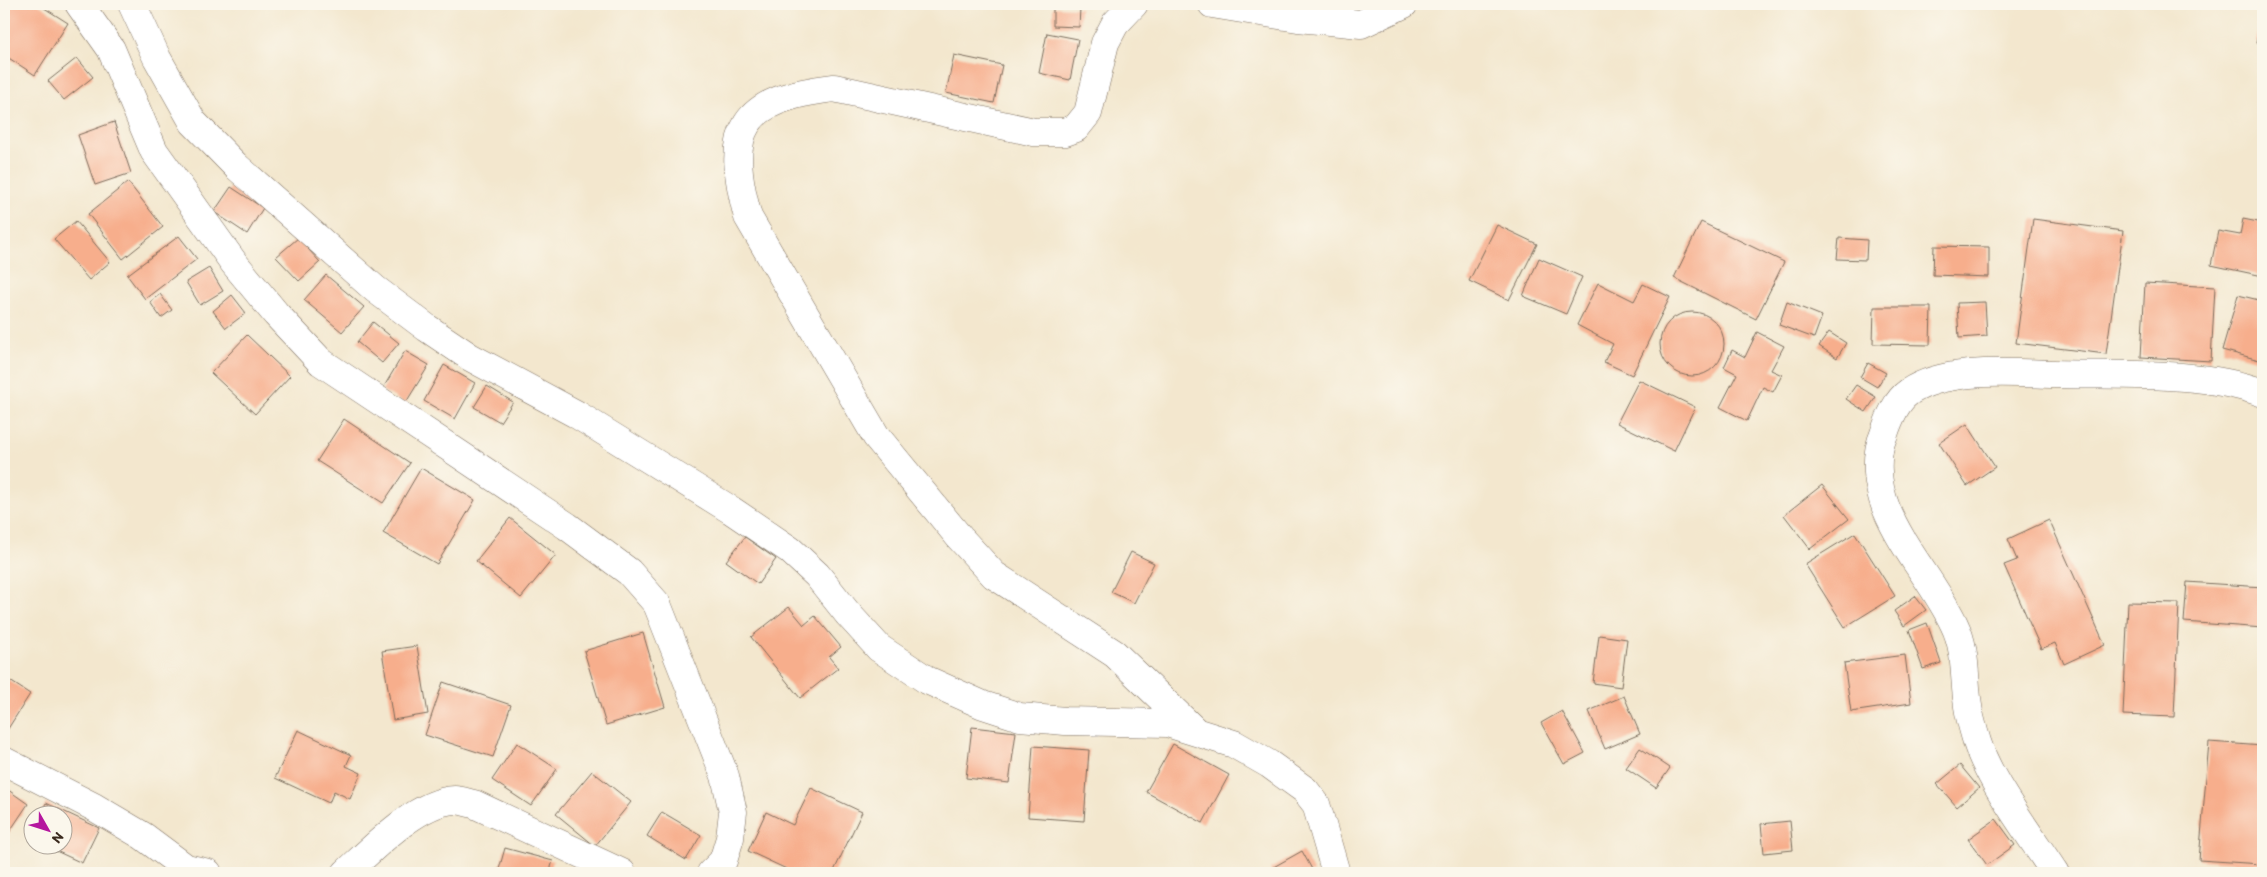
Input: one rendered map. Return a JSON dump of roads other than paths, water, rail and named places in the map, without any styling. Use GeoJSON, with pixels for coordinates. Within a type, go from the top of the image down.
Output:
{"type":"FeatureCollection","features":[{"type":"Feature","properties":{"kind":"street"},"geometry":{"type":"LineString","coordinates":[[79,4],[111,49],[154,151],[234,263],[276,314],[314,355],[321,362],[567,526],[629,572],[657,604],[725,776],[733,812],[730,838],[723,861],[711,873]]}},
{"type":"Feature","properties":{"kind":"street"},"geometry":{"type":"LineString","coordinates":[[132,4],[157,58],[193,122],[236,166],[375,289],[470,357],[576,414],[731,510],[790,550],[817,575],[848,614],[879,648],[927,680],[983,705],[1020,717],[1065,721],[1167,723],[1234,744],[1269,764],[1306,790],[1316,804],[1332,865],[1336,873]]}},
{"type":"Feature","properties":{"kind":"street"},"geometry":{"type":"LineString","coordinates":[[1134,4],[1115,24],[1105,43],[1088,113],[1076,128],[1065,132],[1034,132],[834,88],[801,92],[778,99],[757,112],[743,130],[737,158],[739,181],[748,217],[876,436],[960,538],[994,575],[1115,654],[1196,732]]}},
{"type":"Feature","properties":{"kind":"street"},"geometry":{"type":"LineString","coordinates":[[1212,4],[1298,18],[1361,24],[1404,4]]}},
{"type":"Feature","properties":{"kind":"street"},"geometry":{"type":"LineString","coordinates":[[2055,873],[1993,778],[1978,745],[1969,711],[1964,650],[1954,624],[1904,544],[1886,508],[1877,477],[1880,444],[1892,412],[1908,393],[1934,381],[1968,375],[2010,373],[2202,379],[2243,385],[2263,393]]}},
{"type":"Feature","properties":{"kind":"street"},"geometry":{"type":"LineString","coordinates":[[4,761],[135,831],[186,868],[208,873]]}},
{"type":"Feature","properties":{"kind":"street"},"geometry":{"type":"LineString","coordinates":[[346,873],[382,840],[418,814],[434,805],[455,800],[474,804],[622,873]]}}]}
